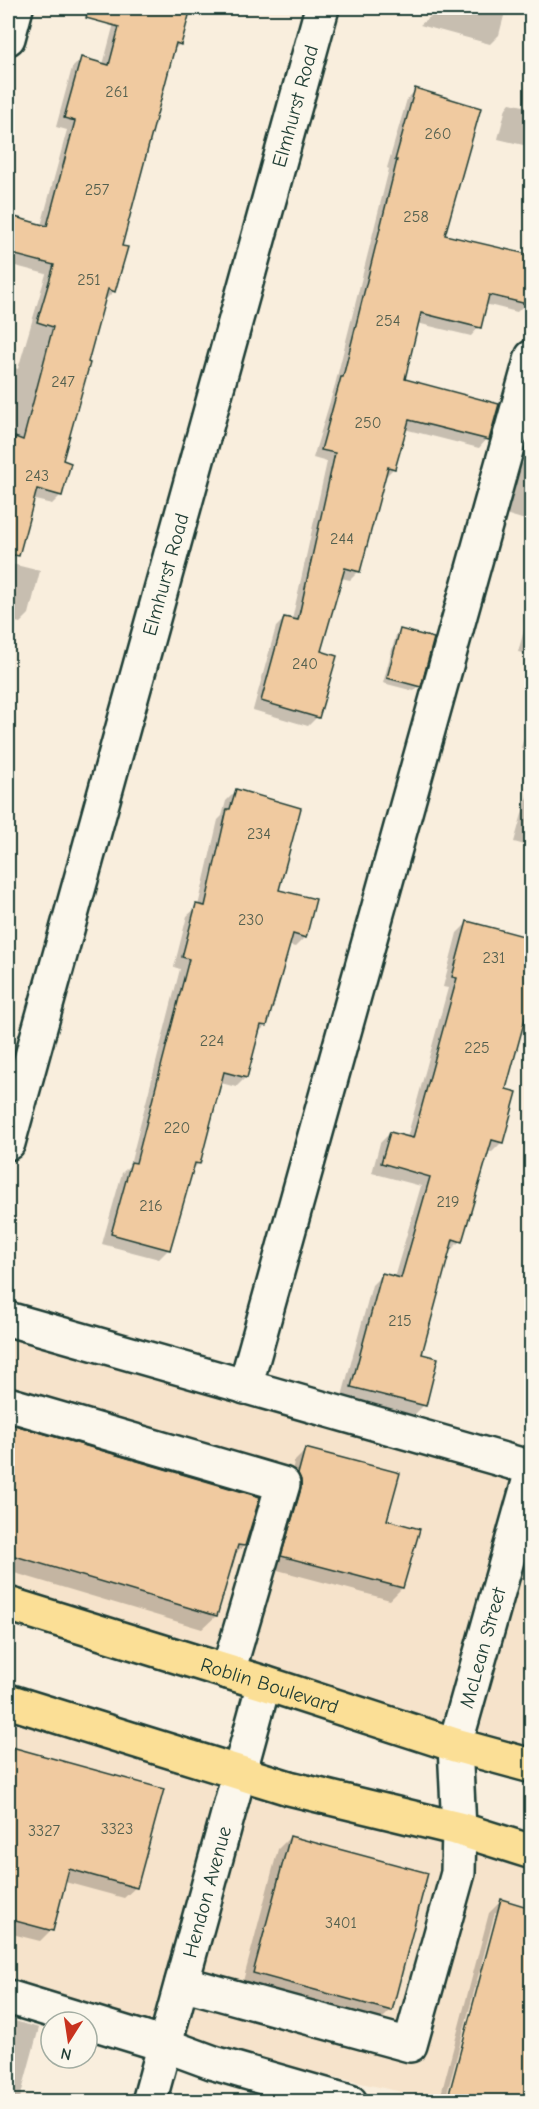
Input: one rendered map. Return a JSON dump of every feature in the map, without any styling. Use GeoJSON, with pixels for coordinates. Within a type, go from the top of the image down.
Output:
{"type":"FeatureCollection","features":[{"type":"Feature","properties":{"kind":"main road","name":"Roblin Boulevard"},"geometry":{"type":"LineString","coordinates":[[8,1604],[455,1745],[531,1766]]}},
{"type":"Feature","properties":{"kind":"main road"},"geometry":{"type":"LineString","coordinates":[[8,1701],[289,1788],[459,1829],[531,1852]]}},
{"type":"Feature","properties":{"kind":"street"},"geometry":{"type":"LineString","coordinates":[[8,38],[16,8]]}},
{"type":"Feature","properties":{"kind":"street","name":"Elmhurst Road"},"geometry":{"type":"LineString","coordinates":[[8,1143],[322,8]]}},
{"type":"Feature","properties":{"kind":"street"},"geometry":{"type":"LineString","coordinates":[[245,1387],[531,357]]}},
{"type":"Feature","properties":{"kind":"street"},"geometry":{"type":"LineString","coordinates":[[8,1318],[531,1470]]}},
{"type":"Feature","properties":{"kind":"street"},"geometry":{"type":"LineString","coordinates":[[8,1404],[283,1484],[228,1672]]}},
{"type":"Feature","properties":{"kind":"street","name":"McLean Street"},"geometry":{"type":"LineString","coordinates":[[182,1983],[410,2045],[458,1873],[459,1829],[455,1745],[531,1470]]}},
{"type":"Feature","properties":{"kind":"street","name":"Hendon Avenue"},"geometry":{"type":"LineString","coordinates":[[149,2102],[264,1683]]}},
{"type":"Feature","properties":{"kind":"street"},"geometry":{"type":"LineString","coordinates":[[8,1997],[165,2045],[214,2063],[350,2102]]}},
{"type":"Feature","properties":{"kind":"shaded area"},"geometry":{"type":"Polygon","coordinates":[[[8,1331],[531,1483],[531,1755],[8,1598],[8,1331]]]}},
{"type":"Feature","properties":{"kind":"shaded area"},"geometry":{"type":"Polygon","coordinates":[[[8,1710],[434,1842],[531,1869],[531,2101],[442,2101],[180,2043],[99,2018],[99,2010],[73,2010],[8,1990],[8,1710]]]}},
{"type":"Feature","properties":{"kind":"building"},"geometry":{"type":"Polygon","coordinates":[[[88,8],[191,8],[181,45],[176,43],[122,246],[128,247],[115,292],[108,289],[88,362],[90,363],[63,460],[71,463],[62,496],[37,489],[19,556],[8,554],[8,468],[15,437],[23,440],[53,327],[37,322],[54,265],[8,253],[8,215],[47,226],[75,121],[64,118],[81,57],[109,65],[119,27],[86,18],[88,8]]]}},
{"type":"Feature","properties":{"kind":"building"},"geometry":{"type":"Polygon","coordinates":[[[415,88],[481,108],[445,235],[531,255],[531,286],[527,304],[489,295],[481,328],[421,313],[405,379],[499,404],[489,440],[409,420],[395,469],[388,467],[360,572],[345,568],[321,651],[337,656],[319,718],[261,701],[284,617],[298,620],[335,453],[321,450],[341,377],[343,377],[397,160],[395,160],[415,88]]]}},
{"type":"Feature","properties":{"kind":"building"},"geometry":{"type":"Polygon","coordinates":[[[400,629],[434,638],[421,687],[387,678],[400,629]]]}},
{"type":"Feature","properties":{"kind":"building"},"geometry":{"type":"Polygon","coordinates":[[[236,789],[301,808],[279,890],[316,899],[306,938],[293,934],[267,1026],[261,1025],[247,1078],[224,1072],[200,1164],[195,1163],[170,1250],[111,1234],[131,1162],[136,1163],[189,959],[182,957],[196,904],[205,906],[227,809],[230,809],[236,789]]]}},
{"type":"Feature","properties":{"kind":"building"},"geometry":{"type":"Polygon","coordinates":[[[467,921],[531,938],[531,997],[506,1089],[517,1092],[503,1143],[492,1140],[462,1242],[453,1239],[422,1354],[438,1358],[426,1406],[351,1387],[382,1273],[401,1278],[430,1177],[381,1163],[390,1132],[413,1138],[457,978],[452,977],[467,921]]]}},
{"type":"Feature","properties":{"kind":"building"},"geometry":{"type":"Polygon","coordinates":[[[8,1423],[260,1497],[245,1546],[238,1545],[217,1616],[8,1554],[8,1423]]]}},
{"type":"Feature","properties":{"kind":"building"},"geometry":{"type":"Polygon","coordinates":[[[305,1448],[400,1473],[387,1520],[420,1529],[403,1588],[281,1556],[301,1489],[298,1474],[305,1448]]]}},
{"type":"Feature","properties":{"kind":"building"},"geometry":{"type":"Polygon","coordinates":[[[8,1746],[164,1789],[137,1888],[69,1869],[53,1931],[8,1919],[8,1746]]]}},
{"type":"Feature","properties":{"kind":"building"},"geometry":{"type":"Polygon","coordinates":[[[290,1836],[428,1873],[392,2011],[253,1973],[290,1836]]]}},
{"type":"Feature","properties":{"kind":"building"},"geometry":{"type":"Polygon","coordinates":[[[501,1899],[531,1908],[531,2102],[477,2102],[449,2094],[501,1899]]]}}]}
